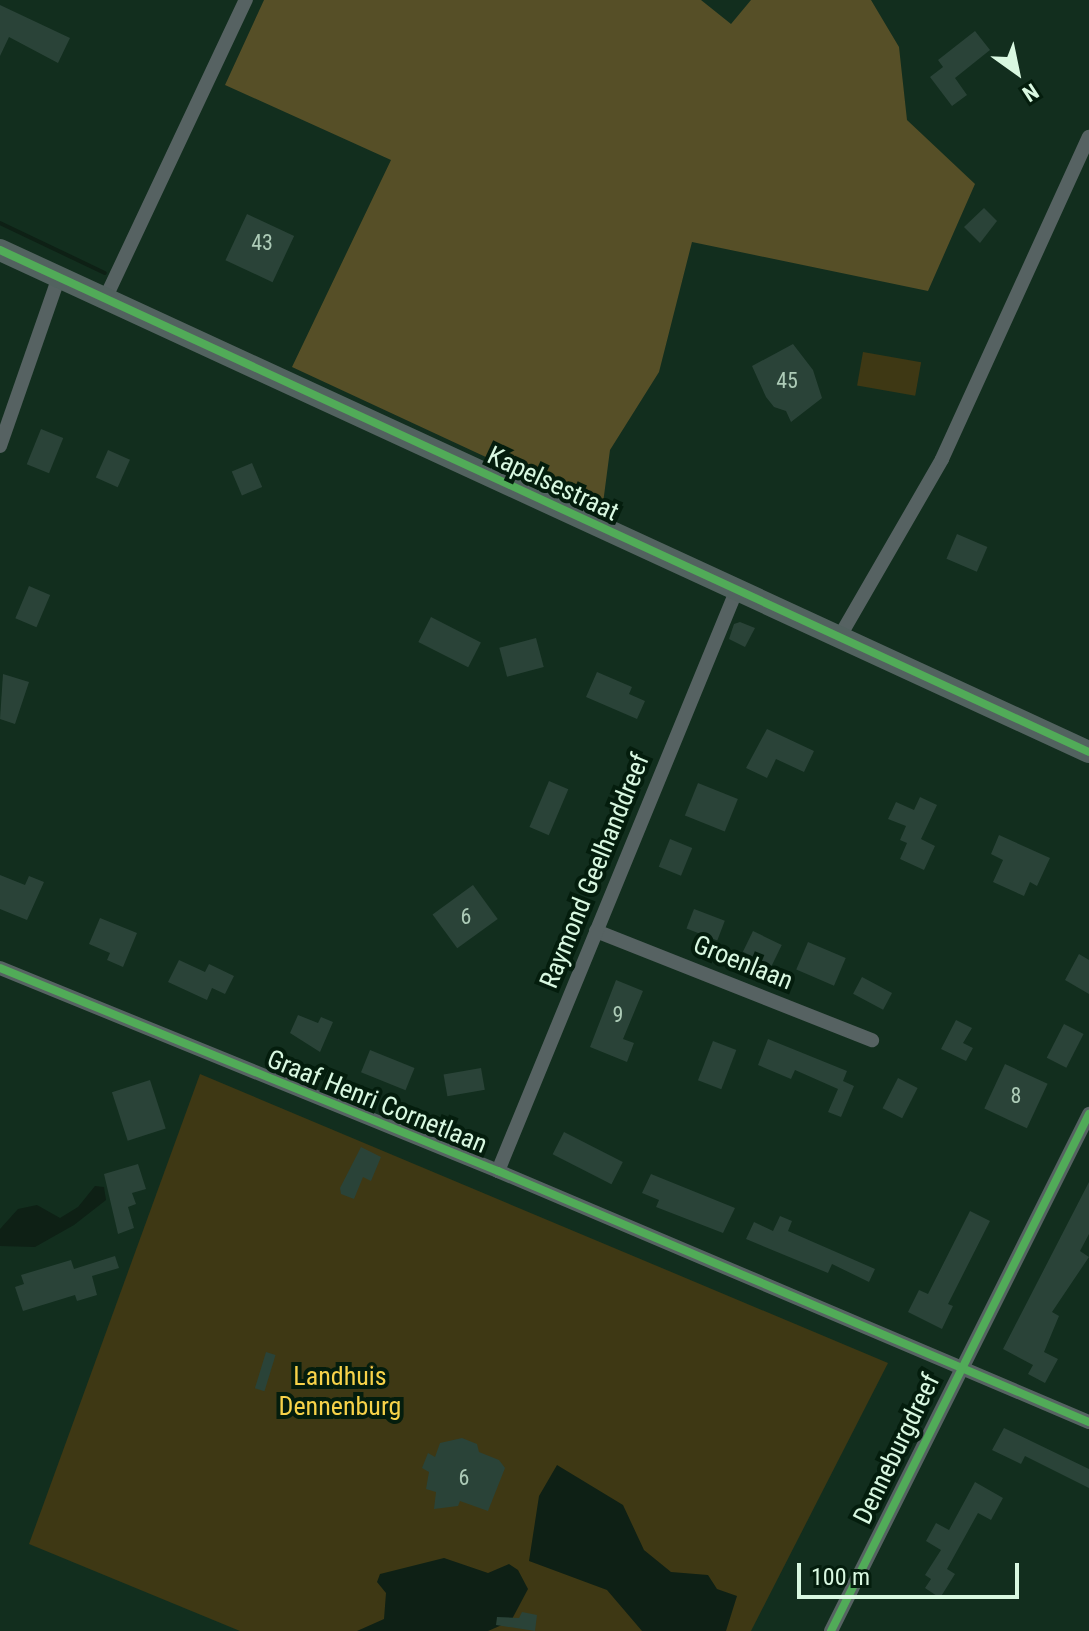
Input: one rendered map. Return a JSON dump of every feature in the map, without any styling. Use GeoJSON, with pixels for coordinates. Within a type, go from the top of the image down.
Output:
{"type":"FeatureCollection","features":[{"type":"Feature","properties":{"kind":"main road","name":"Kapelsestraat"},"geometry":{"type":"LineString","coordinates":[[0,250],[1089,752]]}},
{"type":"Feature","properties":{"kind":"street"},"geometry":{"type":"LineString","coordinates":[[105,299],[246,0]]}},
{"type":"Feature","properties":{"kind":"street"},"geometry":{"type":"LineString","coordinates":[[840,636],[942,459],[1089,137]]}},
{"type":"Feature","properties":{"kind":"street"},"geometry":{"type":"LineString","coordinates":[[0,446],[59,277]]}},
{"type":"Feature","properties":{"kind":"street","name":"Raymond Geelhanddreef"},"geometry":{"type":"LineString","coordinates":[[498,1171],[737,589]]}},
{"type":"Feature","properties":{"kind":"street","name":"Groenlaan"},"geometry":{"type":"LineString","coordinates":[[596,931],[872,1040]]}},
{"type":"Feature","properties":{"kind":"street","name":"Graaf Henri Cornetlaan"},"geometry":{"type":"LineString","coordinates":[[0,968],[498,1171],[1089,1422]]}},
{"type":"Feature","properties":{"kind":"street","name":"Denneburgdreef"},"geometry":{"type":"LineString","coordinates":[[831,1631],[958,1368],[1089,1114]]}},
{"type":"Feature","properties":{"kind":"green space"},"geometry":{"type":"Polygon","coordinates":[[[863,352],[921,362],[915,396],[857,385],[863,352]]]}},
{"type":"Feature","properties":{"kind":"green space","name":"Landhuis Dennenburg"},"geometry":{"type":"Polygon","coordinates":[[[200,1074],[888,1363],[751,1631],[240,1631],[29,1544],[200,1074]]]}},
{"type":"Feature","properties":{"kind":"shaded area"},"geometry":{"type":"Polygon","coordinates":[[[264,0],[701,0],[731,24],[751,0],[871,0],[899,47],[907,120],[975,184],[928,291],[692,242],[659,372],[610,450],[602,511],[292,367],[391,160],[225,85],[264,0]]]}},
{"type":"Feature","properties":{"kind":"shaded area"},"geometry":{"type":"Polygon","coordinates":[[[95,1186],[104,1187],[106,1200],[74,1225],[35,1247],[0,1246],[0,1229],[18,1209],[37,1205],[60,1218],[78,1207],[95,1186]]]}},
{"type":"Feature","properties":{"kind":"shaded area"},"geometry":{"type":"Polygon","coordinates":[[[557,1465],[623,1505],[644,1550],[671,1572],[708,1575],[717,1589],[737,1596],[726,1631],[642,1631],[607,1590],[529,1561],[539,1496],[557,1465]]]}},
{"type":"Feature","properties":{"kind":"shaded area"},"geometry":{"type":"Polygon","coordinates":[[[444,1558],[488,1573],[509,1564],[518,1570],[528,1589],[511,1621],[488,1631],[357,1631],[384,1619],[386,1593],[377,1582],[380,1574],[444,1558]]]}},
{"type":"Feature","properties":{"kind":"building"},"geometry":{"type":"Polygon","coordinates":[[[0,5],[70,38],[58,63],[9,37],[0,56],[0,5]]]}},
{"type":"Feature","properties":{"kind":"building"},"geometry":{"type":"Polygon","coordinates":[[[975,31],[990,50],[955,78],[967,95],[952,106],[930,77],[943,67],[938,60],[975,31]]]}},
{"type":"Feature","properties":{"kind":"building"},"geometry":{"type":"Polygon","coordinates":[[[984,208],[997,221],[980,243],[964,227],[984,208]]]}},
{"type":"Feature","properties":{"kind":"building"},"geometry":{"type":"Polygon","coordinates":[[[247,214],[294,236],[273,282],[225,260],[247,214]]]}},
{"type":"Feature","properties":{"kind":"building"},"geometry":{"type":"Polygon","coordinates":[[[793,344],[813,370],[822,398],[791,422],[786,411],[774,407],[766,397],[752,366],[793,344]]]}},
{"type":"Feature","properties":{"kind":"building"},"geometry":{"type":"Polygon","coordinates":[[[41,429],[63,438],[49,473],[27,464],[41,429]]]}},
{"type":"Feature","properties":{"kind":"building"},"geometry":{"type":"Polygon","coordinates":[[[108,450],[130,460],[118,487],[96,477],[108,450]]]}},
{"type":"Feature","properties":{"kind":"building"},"geometry":{"type":"Polygon","coordinates":[[[252,463],[262,487],[242,496],[232,472],[252,463]]]}},
{"type":"Feature","properties":{"kind":"building"},"geometry":{"type":"Polygon","coordinates":[[[957,534],[987,547],[977,572],[946,559],[957,534]]]}},
{"type":"Feature","properties":{"kind":"building"},"geometry":{"type":"Polygon","coordinates":[[[29,586],[50,595],[36,627],[15,618],[29,586]]]}},
{"type":"Feature","properties":{"kind":"building"},"geometry":{"type":"Polygon","coordinates":[[[431,617],[481,642],[468,667],[418,642],[431,617]]]}},
{"type":"Feature","properties":{"kind":"building"},"geometry":{"type":"Polygon","coordinates":[[[740,622],[755,628],[745,647],[729,639],[734,624],[740,622]]]}},
{"type":"Feature","properties":{"kind":"building"},"geometry":{"type":"Polygon","coordinates":[[[536,638],[544,667],[507,677],[499,648],[536,638]]]}},
{"type":"Feature","properties":{"kind":"building"},"geometry":{"type":"Polygon","coordinates":[[[597,672],[632,687],[629,694],[645,701],[637,719],[586,697],[597,672]]]}},
{"type":"Feature","properties":{"kind":"building"},"geometry":{"type":"Polygon","coordinates":[[[3,674],[29,682],[15,724],[0,719],[3,674]]]}},
{"type":"Feature","properties":{"kind":"building"},"geometry":{"type":"Polygon","coordinates":[[[767,729],[814,751],[804,772],[776,759],[767,778],[746,768],[767,729]]]}},
{"type":"Feature","properties":{"kind":"building"},"geometry":{"type":"Polygon","coordinates":[[[549,781],[568,789],[549,835],[529,827],[549,781]]]}},
{"type":"Feature","properties":{"kind":"building"},"geometry":{"type":"Polygon","coordinates":[[[698,783],[738,799],[725,832],[685,815],[698,783]]]}},
{"type":"Feature","properties":{"kind":"building"},"geometry":{"type":"Polygon","coordinates":[[[920,797],[937,805],[921,839],[935,846],[924,870],[900,859],[907,843],[900,840],[906,826],[888,819],[896,802],[914,810],[920,797]]]}},
{"type":"Feature","properties":{"kind":"building"},"geometry":{"type":"Polygon","coordinates":[[[999,835],[1050,858],[1037,886],[1030,882],[1024,896],[993,882],[1003,860],[991,854],[999,835]]]}},
{"type":"Feature","properties":{"kind":"building"},"geometry":{"type":"Polygon","coordinates":[[[670,839],[692,848],[681,876],[659,867],[670,839]]]}},
{"type":"Feature","properties":{"kind":"building"},"geometry":{"type":"Polygon","coordinates":[[[0,875],[25,885],[29,876],[44,882],[27,920],[0,909],[0,875]]]}},
{"type":"Feature","properties":{"kind":"building"},"geometry":{"type":"Polygon","coordinates":[[[473,885],[498,919],[457,948],[433,914],[473,885]]]}},
{"type":"Feature","properties":{"kind":"building"},"geometry":{"type":"Polygon","coordinates":[[[694,909],[725,921],[717,940],[686,929],[694,909]]]}},
{"type":"Feature","properties":{"kind":"building"},"geometry":{"type":"Polygon","coordinates":[[[100,918],[137,933],[123,967],[107,960],[110,953],[89,944],[100,918]]]}},
{"type":"Feature","properties":{"kind":"building"},"geometry":{"type":"Polygon","coordinates":[[[753,931],[782,945],[772,966],[743,952],[753,931]]]}},
{"type":"Feature","properties":{"kind":"building"},"geometry":{"type":"Polygon","coordinates":[[[808,942],[846,958],[834,986],[796,970],[808,942]]]}},
{"type":"Feature","properties":{"kind":"building"},"geometry":{"type":"Polygon","coordinates":[[[1079,954],[1089,960],[1089,994],[1065,980],[1079,954]]]}},
{"type":"Feature","properties":{"kind":"building"},"geometry":{"type":"Polygon","coordinates":[[[179,960],[205,972],[209,964],[234,976],[225,994],[212,988],[207,1000],[168,982],[179,960]]]}},
{"type":"Feature","properties":{"kind":"building"},"geometry":{"type":"Polygon","coordinates":[[[862,977],[892,993],[883,1010],[853,994],[862,977]]]}},
{"type":"Feature","properties":{"kind":"building"},"geometry":{"type":"Polygon","coordinates":[[[616,980],[643,991],[623,1039],[634,1043],[627,1062],[590,1047],[616,980]]]}},
{"type":"Feature","properties":{"kind":"building"},"geometry":{"type":"Polygon","coordinates":[[[298,1015],[318,1023],[321,1017],[333,1022],[320,1052],[290,1033],[298,1015]]]}},
{"type":"Feature","properties":{"kind":"building"},"geometry":{"type":"Polygon","coordinates":[[[956,1020],[972,1028],[963,1043],[973,1048],[966,1061],[941,1049],[956,1020]]]}},
{"type":"Feature","properties":{"kind":"building"},"geometry":{"type":"Polygon","coordinates":[[[1064,1024],[1084,1034],[1066,1068],[1047,1058],[1064,1024]]]}},
{"type":"Feature","properties":{"kind":"building"},"geometry":{"type":"Polygon","coordinates":[[[768,1039],[847,1071],[843,1081],[854,1086],[841,1117],[828,1112],[838,1089],[795,1070],[791,1079],[758,1065],[768,1039]]]}},
{"type":"Feature","properties":{"kind":"building"},"geometry":{"type":"Polygon","coordinates":[[[713,1041],[736,1050],[721,1089],[698,1080],[713,1041]]]}},
{"type":"Feature","properties":{"kind":"building"},"geometry":{"type":"Polygon","coordinates":[[[370,1050],[415,1068],[406,1090],[361,1072],[370,1050]]]}},
{"type":"Feature","properties":{"kind":"building"},"geometry":{"type":"Polygon","coordinates":[[[1005,1064],[1048,1084],[1027,1128],[984,1108],[1005,1064]]]}},
{"type":"Feature","properties":{"kind":"building"},"geometry":{"type":"Polygon","coordinates":[[[481,1068],[485,1090],[447,1096],[444,1075],[481,1068]]]}},
{"type":"Feature","properties":{"kind":"building"},"geometry":{"type":"Polygon","coordinates":[[[898,1078],[918,1088],[902,1118],[883,1108],[898,1078]]]}},
{"type":"Feature","properties":{"kind":"building"},"geometry":{"type":"Polygon","coordinates":[[[150,1080],[166,1129],[128,1141],[112,1092],[150,1080]]]}},
{"type":"Feature","properties":{"kind":"building"},"geometry":{"type":"Polygon","coordinates":[[[564,1132],[623,1162],[611,1184],[553,1154],[564,1132]]]}},
{"type":"Feature","properties":{"kind":"building"},"geometry":{"type":"Polygon","coordinates":[[[361,1147],[381,1157],[371,1181],[363,1177],[354,1199],[341,1194],[340,1188],[361,1147]]]}},
{"type":"Feature","properties":{"kind":"building"},"geometry":{"type":"Polygon","coordinates":[[[138,1164],[146,1189],[132,1193],[136,1204],[128,1207],[134,1228],[118,1234],[104,1174],[138,1164]]]}},
{"type":"Feature","properties":{"kind":"building"},"geometry":{"type":"Polygon","coordinates":[[[651,1174],[735,1208],[723,1233],[656,1207],[659,1200],[642,1193],[651,1174]]]}},
{"type":"Feature","properties":{"kind":"building"},"geometry":{"type":"Polygon","coordinates":[[[1089,1182],[1089,1234],[1080,1251],[1089,1257],[1052,1312],[1059,1316],[1044,1352],[1058,1359],[1045,1383],[1028,1374],[1033,1365],[1003,1349],[1089,1182]]]}},
{"type":"Feature","properties":{"kind":"building"},"geometry":{"type":"Polygon","coordinates":[[[970,1211],[990,1221],[948,1304],[953,1306],[942,1329],[908,1312],[919,1290],[928,1294],[970,1211]]]}},
{"type":"Feature","properties":{"kind":"building"},"geometry":{"type":"Polygon","coordinates":[[[780,1216],[792,1221],[788,1231],[875,1269],[869,1282],[832,1264],[828,1273],[746,1239],[754,1222],[773,1231],[780,1216]]]}},
{"type":"Feature","properties":{"kind":"building"},"geometry":{"type":"Polygon","coordinates":[[[115,1256],[119,1268],[92,1276],[97,1295],[77,1301],[75,1295],[23,1311],[15,1287],[24,1284],[21,1275],[71,1260],[74,1269],[115,1256]]]}},
{"type":"Feature","properties":{"kind":"building"},"geometry":{"type":"Polygon","coordinates":[[[266,1352],[276,1355],[264,1391],[255,1388],[266,1352]]]}},
{"type":"Feature","properties":{"kind":"building"},"geometry":{"type":"Polygon","coordinates":[[[1004,1428],[1089,1469],[1089,1488],[1025,1456],[1021,1464],[992,1450],[1004,1428]]]}},
{"type":"Feature","properties":{"kind":"building"},"geometry":{"type":"Polygon","coordinates":[[[462,1438],[477,1444],[479,1452],[499,1460],[505,1468],[488,1511],[460,1501],[458,1506],[434,1509],[436,1492],[426,1489],[429,1472],[422,1468],[428,1453],[435,1457],[440,1443],[462,1438]]]}},
{"type":"Feature","properties":{"kind":"building"},"geometry":{"type":"Polygon","coordinates":[[[975,1482],[1003,1498],[991,1520],[978,1513],[947,1569],[955,1574],[940,1598],[925,1588],[931,1579],[925,1575],[941,1550],[926,1541],[936,1523],[949,1530],[975,1482]]]}},
{"type":"Feature","properties":{"kind":"building"},"geometry":{"type":"Polygon","coordinates":[[[522,1612],[537,1615],[535,1631],[496,1625],[497,1617],[519,1618],[522,1612]]]}},
{"type":"Feature","properties":{"kind":"waterway"},"geometry":{"type":"LineString","coordinates":[[0,223],[105,273]]}},
{"type":"Feature","properties":{"kind":"cycle path"},"geometry":{"type":"LineString","coordinates":[[0,250],[1089,752]]}},
{"type":"Feature","properties":{"kind":"cycle path"},"geometry":{"type":"LineString","coordinates":[[0,968],[498,1171],[1089,1422]]}},
{"type":"Feature","properties":{"kind":"cycle path"},"geometry":{"type":"LineString","coordinates":[[831,1631],[1089,1114]]}}]}
